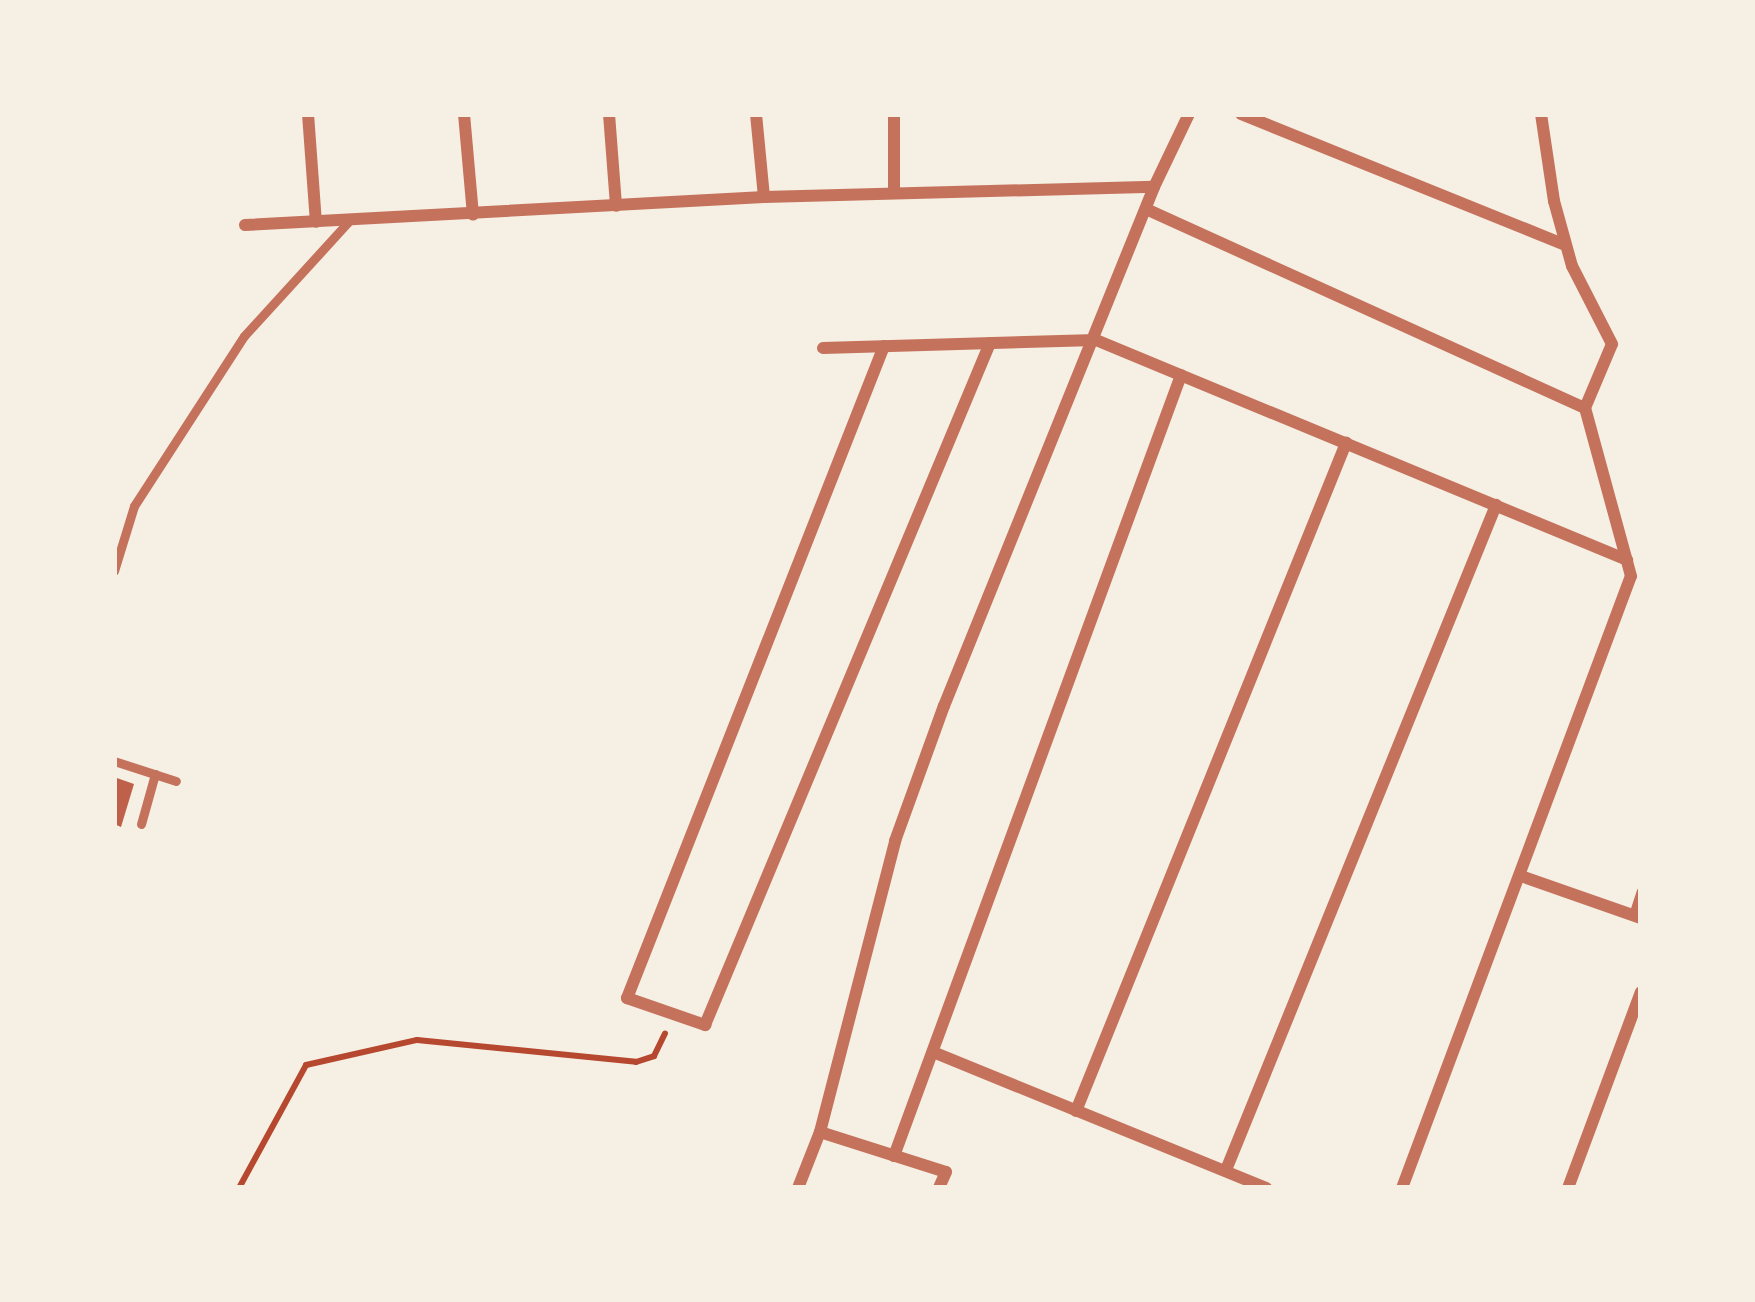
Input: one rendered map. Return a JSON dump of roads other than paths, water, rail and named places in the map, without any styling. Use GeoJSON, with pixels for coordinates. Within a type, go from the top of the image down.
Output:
{"type":"FeatureCollection","features":[{"type":"Feature","properties":{"kind":"street"},"geometry":{"type":"LineString","coordinates":[[308,114],[316,222]]}},
{"type":"Feature","properties":{"kind":"street"},"geometry":{"type":"LineString","coordinates":[[464,114],[473,215]]}},
{"type":"Feature","properties":{"kind":"street"},"geometry":{"type":"LineString","coordinates":[[609,114],[616,206]]}},
{"type":"Feature","properties":{"kind":"street"},"geometry":{"type":"LineString","coordinates":[[756,114],[764,197]]}},
{"type":"Feature","properties":{"kind":"street"},"geometry":{"type":"LineString","coordinates":[[894,114],[894,193]]}},
{"type":"Feature","properties":{"kind":"street"},"geometry":{"type":"LineString","coordinates":[[798,1188],[820,1132],[896,841],[944,706],[1096,340],[1154,187],[1189,114]]}},
{"type":"Feature","properties":{"kind":"street"},"geometry":{"type":"LineString","coordinates":[[1241,114],[1565,245]]}},
{"type":"Feature","properties":{"kind":"street"},"geometry":{"type":"LineString","coordinates":[[1402,1188],[1631,576],[1585,408],[1612,344],[1565,245],[1541,114]]}},
{"type":"Feature","properties":{"kind":"street"},"geometry":{"type":"LineString","coordinates":[[245,225],[764,197],[1154,187]]}},
{"type":"Feature","properties":{"kind":"street"},"geometry":{"type":"LineString","coordinates":[[1146,209],[1585,408]]}},
{"type":"Feature","properties":{"kind":"street"},"geometry":{"type":"LineString","coordinates":[[823,348],[1096,340],[1627,560]]}},
{"type":"Feature","properties":{"kind":"street"},"geometry":{"type":"LineString","coordinates":[[884,346],[627,998],[706,1025],[990,343]]}},
{"type":"Feature","properties":{"kind":"street"},"geometry":{"type":"LineString","coordinates":[[893,1156],[1181,375]]}},
{"type":"Feature","properties":{"kind":"street"},"geometry":{"type":"LineString","coordinates":[[1076,1111],[1346,443]]}},
{"type":"Feature","properties":{"kind":"street"},"geometry":{"type":"LineString","coordinates":[[1226,1170],[1496,506]]}},
{"type":"Feature","properties":{"kind":"street"},"geometry":{"type":"LineString","coordinates":[[1521,876],[1637,916]]}},
{"type":"Feature","properties":{"kind":"street"},"geometry":{"type":"LineString","coordinates":[[1568,1188],[1641,992]]}},
{"type":"Feature","properties":{"kind":"street"},"geometry":{"type":"LineString","coordinates":[[933,1052],[1266,1188]]}},
{"type":"Feature","properties":{"kind":"street"},"geometry":{"type":"LineString","coordinates":[[820,1132],[946,1172],[938,1188]]}},
{"type":"Feature","properties":{"kind":"lane"},"geometry":{"type":"LineString","coordinates":[[114,571],[134,506],[244,336],[350,220]]}},
{"type":"Feature","properties":{"kind":"lane"},"geometry":{"type":"LineString","coordinates":[[114,761],[176,781]]}},
{"type":"Feature","properties":{"kind":"lane"},"geometry":{"type":"LineString","coordinates":[[141,824],[155,774]]}},
{"type":"Feature","properties":{"kind":"lane"},"geometry":{"type":"LineString","coordinates":[[1637,916],[1641,891]]}}]}
